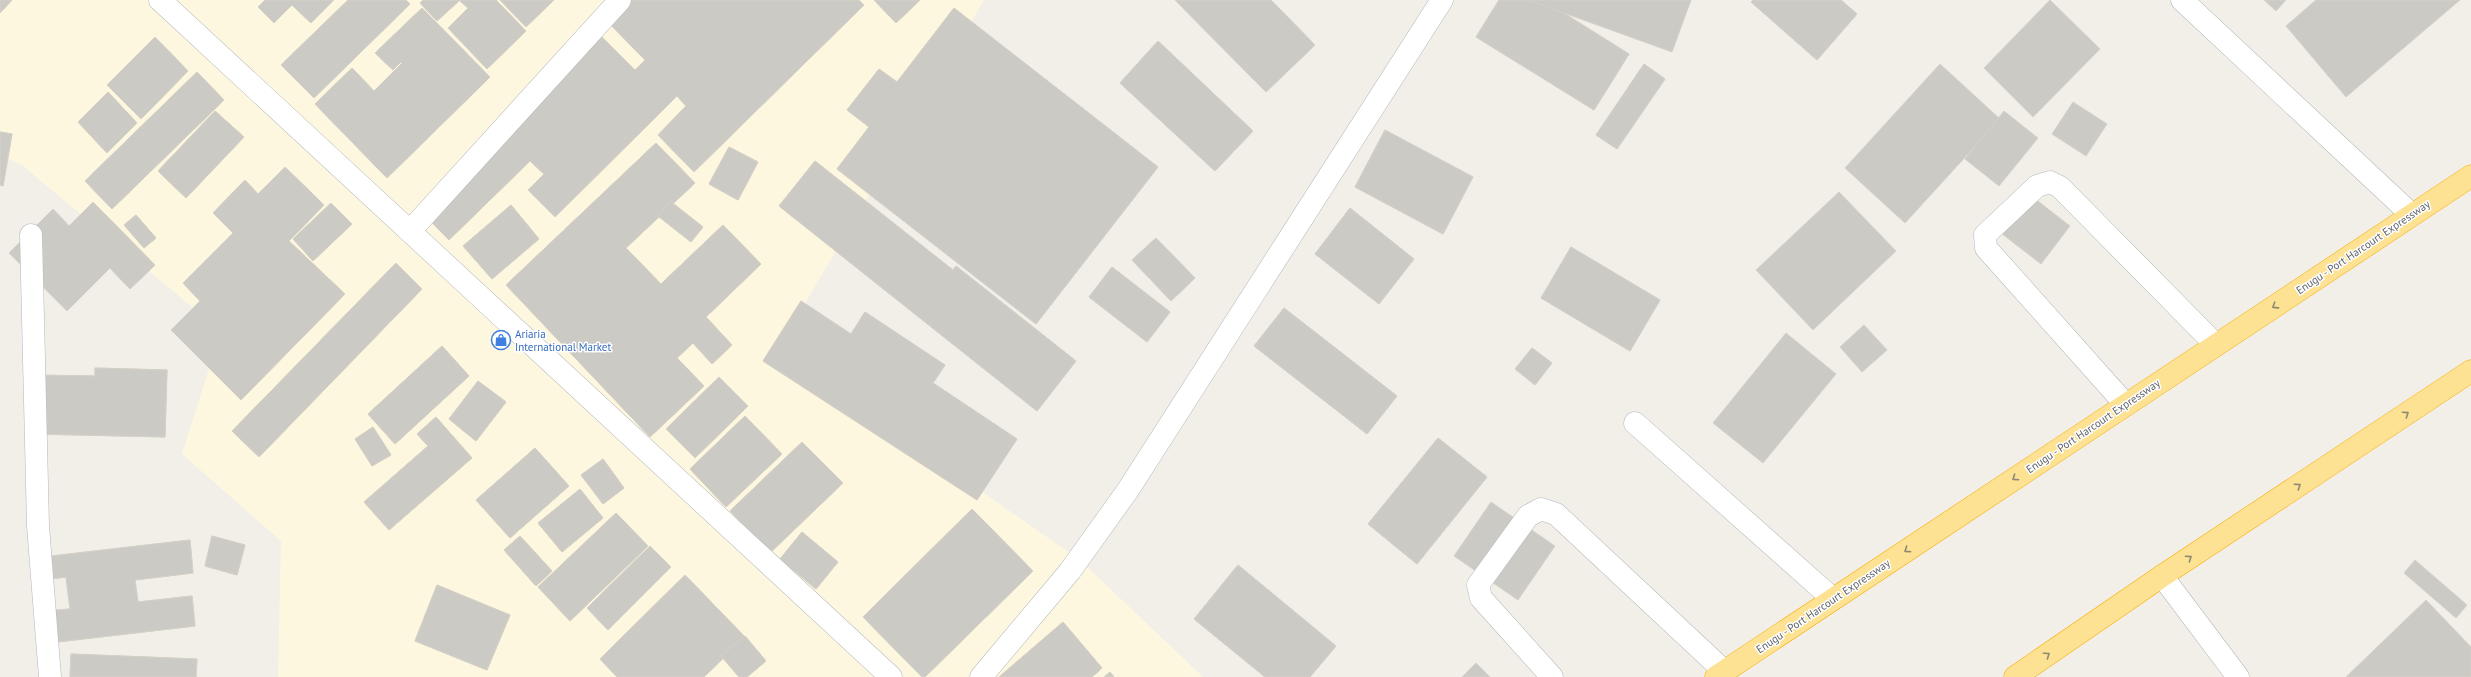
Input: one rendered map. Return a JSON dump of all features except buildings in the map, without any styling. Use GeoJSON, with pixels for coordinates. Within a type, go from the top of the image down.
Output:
{"type":"FeatureCollection","features":[{"type":"Feature","properties":{"kind":"highway","name":"Enugu - Port Harcourt Expressway"},"geometry":{"type":"LineString","coordinates":[[1720,674],[2471,176]]}},
{"type":"Feature","properties":{"kind":"highway"},"geometry":{"type":"LineString","coordinates":[[2015,677],[2162,576],[2471,371]]}},
{"type":"Feature","properties":{"kind":"street"},"geometry":{"type":"LineString","coordinates":[[160,0],[892,677]]}},
{"type":"Feature","properties":{"kind":"street"},"geometry":{"type":"LineString","coordinates":[[410,231],[620,0]]}},
{"type":"Feature","properties":{"kind":"street"},"geometry":{"type":"LineString","coordinates":[[981,677],[1070,571],[1128,490],[1442,0]]}},
{"type":"Feature","properties":{"kind":"street"},"geometry":{"type":"LineString","coordinates":[[2182,0],[2412,216]]}},
{"type":"Feature","properties":{"kind":"street"},"geometry":{"type":"LineString","coordinates":[[2126,405],[1986,248],[1986,235],[2037,186],[2050,182],[2060,187],[2216,345]]}},
{"type":"Feature","properties":{"kind":"street"},"geometry":{"type":"LineString","coordinates":[[31,235],[38,526],[50,677]]}},
{"type":"Feature","properties":{"kind":"street"},"geometry":{"type":"LineString","coordinates":[[1635,423],[1833,599]]}},
{"type":"Feature","properties":{"kind":"street"},"geometry":{"type":"LineString","coordinates":[[1552,677],[1481,598],[1478,585],[1528,516],[1541,509],[1556,514],[1720,674]]}},
{"type":"Feature","properties":{"kind":"street"},"geometry":{"type":"LineString","coordinates":[[2162,576],[2238,677]]}},
{"type":"Feature","properties":{"kind":"shaded area","name":"Ariaria International Market"},"geometry":{"type":"Polygon","coordinates":[[[0,0],[984,0],[778,349],[1081,561],[1203,677],[278,677],[281,541],[182,454],[221,331],[23,166],[0,154],[0,0]]]}},
{"type":"Feature","properties":{"kind":"place","name":"Ariaria International Market"},"geometry":{"type":"Point","coordinates":[501,340]}}]}
